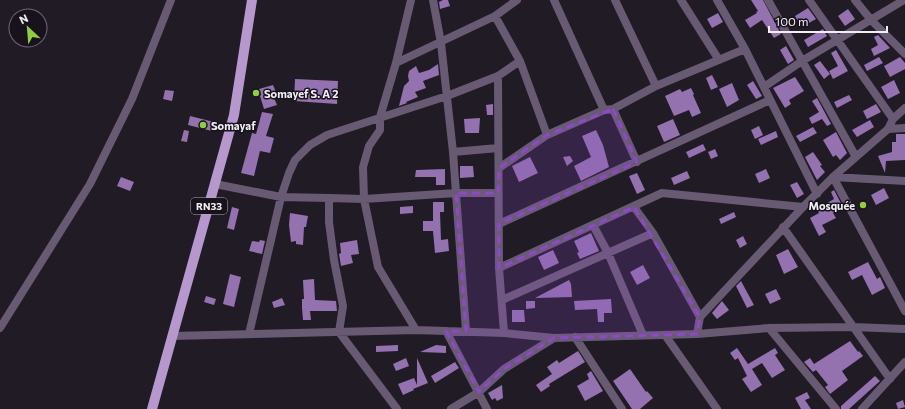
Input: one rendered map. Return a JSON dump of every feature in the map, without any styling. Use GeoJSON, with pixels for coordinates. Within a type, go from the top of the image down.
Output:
{"type":"FeatureCollection","features":[{"type":"Feature","properties":{"kind":"main road","name":"RN33"},"geometry":{"type":"LineString","coordinates":[[152,409],[234,115],[252,0]]}},
{"type":"Feature","properties":{"kind":"street"},"geometry":{"type":"LineString","coordinates":[[0,328],[90,184],[132,99],[170,0]]}},
{"type":"Feature","properties":{"kind":"street"},"geometry":{"type":"LineString","coordinates":[[411,0],[396,63],[380,117],[380,130],[369,146],[363,167],[364,198],[378,267],[416,330]]}},
{"type":"Feature","properties":{"kind":"street"},"geometry":{"type":"LineString","coordinates":[[433,0],[441,43],[453,152],[466,332]]}},
{"type":"Feature","properties":{"kind":"street"},"geometry":{"type":"LineString","coordinates":[[396,63],[441,43],[495,16],[517,0]]}},
{"type":"Feature","properties":{"kind":"street"},"geometry":{"type":"LineString","coordinates":[[554,0],[604,110]]}},
{"type":"Feature","properties":{"kind":"street"},"geometry":{"type":"LineString","coordinates":[[615,0],[656,86]]}},
{"type":"Feature","properties":{"kind":"street"},"geometry":{"type":"LineString","coordinates":[[681,0],[720,60]]}},
{"type":"Feature","properties":{"kind":"street"},"geometry":{"type":"LineString","coordinates":[[717,0],[745,49],[817,194]]}},
{"type":"Feature","properties":{"kind":"street"},"geometry":{"type":"LineString","coordinates":[[768,0],[856,156]]}},
{"type":"Feature","properties":{"kind":"street"},"geometry":{"type":"LineString","coordinates":[[809,0],[894,118]]}},
{"type":"Feature","properties":{"kind":"street"},"geometry":{"type":"LineString","coordinates":[[855,0],[871,20],[905,54]]}},
{"type":"Feature","properties":{"kind":"street"},"geometry":{"type":"LineString","coordinates":[[764,87],[802,61],[904,0]]}},
{"type":"Feature","properties":{"kind":"street"},"geometry":{"type":"LineString","coordinates":[[495,16],[520,60],[547,135]]}},
{"type":"Feature","properties":{"kind":"street"},"geometry":{"type":"LineString","coordinates":[[499,168],[547,135],[604,110],[613,109],[656,86],[745,49]]}},
{"type":"Feature","properties":{"kind":"street"},"geometry":{"type":"LineString","coordinates":[[249,334],[281,197],[295,160],[310,144],[327,134],[447,96],[498,76],[520,60]]}},
{"type":"Feature","properties":{"kind":"street"},"geometry":{"type":"LineString","coordinates":[[498,76],[499,268],[504,333]]}},
{"type":"Feature","properties":{"kind":"street"},"geometry":{"type":"LineString","coordinates":[[499,224],[770,100]]}},
{"type":"Feature","properties":{"kind":"street"},"geometry":{"type":"LineString","coordinates":[[697,334],[700,317],[803,206],[856,156],[888,129],[894,118],[905,108]]}},
{"type":"Feature","properties":{"kind":"street"},"geometry":{"type":"LineString","coordinates":[[613,109],[637,162]]}},
{"type":"Feature","properties":{"kind":"street"},"geometry":{"type":"LineString","coordinates":[[888,129],[905,128]]}},
{"type":"Feature","properties":{"kind":"street"},"geometry":{"type":"LineString","coordinates":[[453,152],[498,148]]}},
{"type":"Feature","properties":{"kind":"street"},"geometry":{"type":"LineString","coordinates":[[834,177],[905,181]]}},
{"type":"Feature","properties":{"kind":"street"},"geometry":{"type":"LineString","coordinates":[[834,177],[905,311]]}},
{"type":"Feature","properties":{"kind":"street"},"geometry":{"type":"LineString","coordinates":[[215,184],[281,197],[364,198],[456,193],[498,193]]}},
{"type":"Feature","properties":{"kind":"street"},"geometry":{"type":"LineString","coordinates":[[499,268],[662,193],[803,206]]}},
{"type":"Feature","properties":{"kind":"street"},"geometry":{"type":"LineString","coordinates":[[329,198],[330,230],[343,306],[339,332],[397,409]]}},
{"type":"Feature","properties":{"kind":"street"},"geometry":{"type":"LineString","coordinates":[[634,206],[652,233],[700,317]]}},
{"type":"Feature","properties":{"kind":"street"},"geometry":{"type":"LineString","coordinates":[[593,225],[608,253],[643,335]]}},
{"type":"Feature","properties":{"kind":"street"},"geometry":{"type":"LineString","coordinates":[[783,227],[890,379]]}},
{"type":"Feature","properties":{"kind":"street"},"geometry":{"type":"LineString","coordinates":[[502,300],[652,233]]}},
{"type":"Feature","properties":{"kind":"street"},"geometry":{"type":"LineString","coordinates":[[172,336],[416,330],[504,333],[554,338],[697,334],[769,328],[852,327],[905,329]]}},
{"type":"Feature","properties":{"kind":"street"},"geometry":{"type":"LineString","coordinates":[[769,328],[836,409]]}},
{"type":"Feature","properties":{"kind":"street"},"geometry":{"type":"LineString","coordinates":[[446,331],[487,409]]}},
{"type":"Feature","properties":{"kind":"street"},"geometry":{"type":"LineString","coordinates":[[665,335],[717,409]]}},
{"type":"Feature","properties":{"kind":"street"},"geometry":{"type":"LineString","coordinates":[[575,337],[622,409]]}},
{"type":"Feature","properties":{"kind":"street"},"geometry":{"type":"LineString","coordinates":[[451,409],[479,392],[504,369],[554,338]]}},
{"type":"Feature","properties":{"kind":"street"},"geometry":{"type":"LineString","coordinates":[[862,409],[890,379],[904,367]]}},
{"type":"Feature","properties":{"kind":"highlighted area"},"geometry":{"type":"Polygon","coordinates":[[[613,109],[637,162],[499,224],[499,268],[634,207],[700,317],[697,334],[554,338],[504,369],[479,392],[446,331],[466,331],[456,193],[498,193],[499,168],[547,135],[613,109]]]}},
{"type":"Feature","properties":{"kind":"building"},"geometry":{"type":"Polygon","coordinates":[[[448,0],[450,6],[440,9],[439,2],[448,0]]]}},
{"type":"Feature","properties":{"kind":"building"},"geometry":{"type":"Polygon","coordinates":[[[751,0],[763,0],[781,34],[774,38],[762,20],[750,28],[745,20],[758,11],[751,0]]]}},
{"type":"Feature","properties":{"kind":"building"},"geometry":{"type":"Polygon","coordinates":[[[808,8],[816,19],[809,23],[806,18],[799,23],[795,16],[808,8]]]}},
{"type":"Feature","properties":{"kind":"building"},"geometry":{"type":"Polygon","coordinates":[[[848,9],[855,19],[845,26],[838,16],[848,9]]]}},
{"type":"Feature","properties":{"kind":"building"},"geometry":{"type":"Polygon","coordinates":[[[718,13],[723,22],[712,28],[707,19],[718,13]]]}},
{"type":"Feature","properties":{"kind":"building"},"geometry":{"type":"Polygon","coordinates":[[[823,29],[827,36],[808,47],[804,40],[823,29]]]}},
{"type":"Feature","properties":{"kind":"building"},"geometry":{"type":"Polygon","coordinates":[[[878,35],[890,48],[874,56],[871,49],[878,45],[874,37],[878,35]]]}},
{"type":"Feature","properties":{"kind":"building"},"geometry":{"type":"Polygon","coordinates":[[[786,46],[794,60],[788,64],[780,50],[786,46]]]}},
{"type":"Feature","properties":{"kind":"building"},"geometry":{"type":"Polygon","coordinates":[[[836,50],[848,71],[833,79],[829,71],[838,66],[831,53],[836,50]]]}},
{"type":"Feature","properties":{"kind":"building"},"geometry":{"type":"Polygon","coordinates":[[[879,57],[883,63],[867,71],[864,65],[879,57]]]}},
{"type":"Feature","properties":{"kind":"building"},"geometry":{"type":"Polygon","coordinates":[[[900,57],[905,63],[905,69],[890,77],[884,66],[900,57]]]}},
{"type":"Feature","properties":{"kind":"building"},"geometry":{"type":"Polygon","coordinates":[[[820,61],[830,74],[824,79],[814,65],[820,61]]]}},
{"type":"Feature","properties":{"kind":"building"},"geometry":{"type":"Polygon","coordinates":[[[438,64],[439,75],[423,81],[426,88],[415,92],[418,97],[399,106],[404,86],[409,81],[409,71],[416,66],[419,73],[429,70],[438,64]]]}},
{"type":"Feature","properties":{"kind":"building"},"geometry":{"type":"Polygon","coordinates":[[[712,75],[718,87],[711,90],[706,78],[712,75]]]}},
{"type":"Feature","properties":{"kind":"building"},"geometry":{"type":"Polygon","coordinates":[[[795,77],[804,91],[789,100],[791,104],[785,108],[773,88],[795,77]]]}},
{"type":"Feature","properties":{"kind":"building"},"geometry":{"type":"Polygon","coordinates":[[[295,79],[338,81],[337,104],[294,101],[295,79]]]}},
{"type":"Feature","properties":{"kind":"building"},"geometry":{"type":"Polygon","coordinates":[[[894,80],[900,93],[888,99],[881,87],[894,80]]]}},
{"type":"Feature","properties":{"kind":"building"},"geometry":{"type":"Polygon","coordinates":[[[753,81],[762,96],[756,99],[747,85],[753,81]]]}},
{"type":"Feature","properties":{"kind":"building"},"geometry":{"type":"Polygon","coordinates":[[[732,83],[739,100],[727,107],[719,89],[732,83]]]}},
{"type":"Feature","properties":{"kind":"building"},"geometry":{"type":"Polygon","coordinates":[[[273,85],[278,97],[274,98],[277,105],[264,109],[259,89],[273,85]]]}},
{"type":"Feature","properties":{"kind":"building"},"geometry":{"type":"Polygon","coordinates":[[[691,88],[701,113],[692,117],[689,110],[674,116],[665,96],[680,89],[682,92],[691,88]]]}},
{"type":"Feature","properties":{"kind":"building"},"geometry":{"type":"Polygon","coordinates":[[[165,90],[174,91],[172,101],[163,99],[165,90]]]}},
{"type":"Feature","properties":{"kind":"building"},"geometry":{"type":"Polygon","coordinates":[[[849,95],[852,100],[837,108],[834,102],[849,95]]]}},
{"type":"Feature","properties":{"kind":"building"},"geometry":{"type":"Polygon","coordinates":[[[817,98],[831,124],[827,126],[822,119],[812,124],[809,118],[819,112],[812,101],[817,98]]]}},
{"type":"Feature","properties":{"kind":"building"},"geometry":{"type":"Polygon","coordinates":[[[493,104],[493,115],[487,115],[486,105],[493,104]]]}},
{"type":"Feature","properties":{"kind":"building"},"geometry":{"type":"Polygon","coordinates":[[[876,104],[881,112],[867,119],[863,111],[876,104]]]}},
{"type":"Feature","properties":{"kind":"building"},"geometry":{"type":"Polygon","coordinates":[[[262,112],[273,114],[266,136],[274,138],[270,153],[260,151],[254,176],[241,173],[252,133],[256,134],[262,112]]]}},
{"type":"Feature","properties":{"kind":"building"},"geometry":{"type":"Polygon","coordinates":[[[190,116],[214,122],[212,131],[188,125],[190,116]]]}},
{"type":"Feature","properties":{"kind":"building"},"geometry":{"type":"Polygon","coordinates":[[[480,118],[479,133],[465,133],[464,119],[480,118]]]}},
{"type":"Feature","properties":{"kind":"building"},"geometry":{"type":"Polygon","coordinates":[[[673,119],[680,135],[664,142],[657,126],[673,119]]]}},
{"type":"Feature","properties":{"kind":"building"},"geometry":{"type":"Polygon","coordinates":[[[870,120],[874,127],[857,137],[852,130],[870,120]]]}},
{"type":"Feature","properties":{"kind":"building"},"geometry":{"type":"Polygon","coordinates":[[[759,126],[763,135],[755,139],[751,130],[759,126]]]}},
{"type":"Feature","properties":{"kind":"building"},"geometry":{"type":"Polygon","coordinates":[[[813,127],[817,133],[800,142],[796,136],[813,127]]]}},
{"type":"Feature","properties":{"kind":"building"},"geometry":{"type":"Polygon","coordinates":[[[184,130],[189,131],[187,142],[181,141],[184,130]]]}},
{"type":"Feature","properties":{"kind":"building"},"geometry":{"type":"Polygon","coordinates":[[[596,130],[603,145],[609,167],[581,181],[574,166],[591,157],[582,136],[596,130]]]}},
{"type":"Feature","properties":{"kind":"building"},"geometry":{"type":"Polygon","coordinates":[[[776,131],[778,137],[761,145],[758,139],[776,131]]]}},
{"type":"Feature","properties":{"kind":"building"},"geometry":{"type":"Polygon","coordinates":[[[836,132],[847,153],[840,160],[836,155],[833,157],[823,140],[836,132]]]}},
{"type":"Feature","properties":{"kind":"building"},"geometry":{"type":"Polygon","coordinates":[[[896,134],[905,134],[905,160],[886,161],[885,173],[878,156],[892,152],[892,142],[896,142],[896,134]]]}},
{"type":"Feature","properties":{"kind":"building"},"geometry":{"type":"Polygon","coordinates":[[[703,144],[706,150],[689,158],[686,152],[703,144]]]}},
{"type":"Feature","properties":{"kind":"building"},"geometry":{"type":"Polygon","coordinates":[[[715,149],[718,156],[711,159],[708,152],[715,149]]]}},
{"type":"Feature","properties":{"kind":"building"},"geometry":{"type":"Polygon","coordinates":[[[813,152],[822,165],[820,166],[825,172],[817,180],[805,157],[813,152]]]}},
{"type":"Feature","properties":{"kind":"building"},"geometry":{"type":"Polygon","coordinates":[[[570,156],[573,161],[567,166],[563,157],[570,156]]]}},
{"type":"Feature","properties":{"kind":"building"},"geometry":{"type":"Polygon","coordinates":[[[530,157],[538,173],[519,182],[512,166],[530,157]]]}},
{"type":"Feature","properties":{"kind":"building"},"geometry":{"type":"Polygon","coordinates":[[[460,166],[473,166],[474,177],[460,178],[460,166]]]}},
{"type":"Feature","properties":{"kind":"building"},"geometry":{"type":"Polygon","coordinates":[[[445,169],[445,185],[436,185],[436,177],[415,177],[416,170],[445,169]]]}},
{"type":"Feature","properties":{"kind":"building"},"geometry":{"type":"Polygon","coordinates":[[[766,169],[770,178],[759,183],[755,174],[766,169]]]}},
{"type":"Feature","properties":{"kind":"building"},"geometry":{"type":"Polygon","coordinates":[[[687,171],[690,178],[674,185],[671,178],[687,171]]]}},
{"type":"Feature","properties":{"kind":"building"},"geometry":{"type":"Polygon","coordinates":[[[637,173],[645,190],[637,194],[629,176],[637,173]]]}},
{"type":"Feature","properties":{"kind":"building"},"geometry":{"type":"Polygon","coordinates":[[[121,177],[134,182],[130,191],[117,186],[121,177]]]}},
{"type":"Feature","properties":{"kind":"building"},"geometry":{"type":"Polygon","coordinates":[[[797,182],[804,194],[797,198],[790,185],[797,182]]]}},
{"type":"Feature","properties":{"kind":"building"},"geometry":{"type":"Polygon","coordinates":[[[884,188],[889,198],[876,205],[871,195],[884,188]]]}},
{"type":"Feature","properties":{"kind":"building"},"geometry":{"type":"Polygon","coordinates":[[[834,190],[843,207],[833,213],[836,218],[822,225],[826,232],[819,236],[810,218],[819,213],[817,209],[834,199],[831,192],[834,190]]]}},
{"type":"Feature","properties":{"kind":"building"},"geometry":{"type":"Polygon","coordinates":[[[433,202],[444,202],[444,212],[440,212],[441,240],[448,239],[449,251],[435,253],[433,231],[423,231],[423,221],[433,221],[433,202]]]}},
{"type":"Feature","properties":{"kind":"building"},"geometry":{"type":"Polygon","coordinates":[[[413,206],[413,213],[400,214],[400,207],[413,206]]]}},
{"type":"Feature","properties":{"kind":"building"},"geometry":{"type":"Polygon","coordinates":[[[232,207],[239,209],[234,230],[227,228],[232,207]]]}},
{"type":"Feature","properties":{"kind":"building"},"geometry":{"type":"Polygon","coordinates":[[[734,212],[736,217],[721,224],[719,219],[734,212]]]}},
{"type":"Feature","properties":{"kind":"building"},"geometry":{"type":"Polygon","coordinates":[[[290,213],[308,216],[306,227],[304,227],[303,245],[296,244],[296,241],[291,242],[289,225],[290,213]]]}},
{"type":"Feature","properties":{"kind":"building"},"geometry":{"type":"Polygon","coordinates":[[[591,233],[599,251],[580,259],[577,253],[579,252],[574,241],[591,233]]]}},
{"type":"Feature","properties":{"kind":"building"},"geometry":{"type":"Polygon","coordinates":[[[743,236],[747,244],[740,248],[736,240],[743,236]]]}},
{"type":"Feature","properties":{"kind":"building"},"geometry":{"type":"Polygon","coordinates":[[[260,240],[265,241],[262,254],[249,251],[252,241],[259,242],[260,240]]]}},
{"type":"Feature","properties":{"kind":"building"},"geometry":{"type":"Polygon","coordinates":[[[357,240],[359,254],[351,255],[353,263],[341,266],[339,254],[341,253],[340,243],[357,240]]]}},
{"type":"Feature","properties":{"kind":"building"},"geometry":{"type":"Polygon","coordinates":[[[788,249],[798,267],[784,274],[776,255],[788,249]]]}},
{"type":"Feature","properties":{"kind":"building"},"geometry":{"type":"Polygon","coordinates":[[[553,250],[559,263],[544,270],[538,257],[553,250]]]}},
{"type":"Feature","properties":{"kind":"building"},"geometry":{"type":"Polygon","coordinates":[[[868,262],[877,279],[880,277],[885,288],[872,295],[862,275],[852,280],[848,272],[868,262]]]}},
{"type":"Feature","properties":{"kind":"building"},"geometry":{"type":"Polygon","coordinates":[[[643,265],[650,278],[637,285],[630,272],[643,265]]]}},
{"type":"Feature","properties":{"kind":"building"},"geometry":{"type":"Polygon","coordinates":[[[230,274],[241,277],[234,307],[223,304],[230,274]]]}},
{"type":"Feature","properties":{"kind":"building"},"geometry":{"type":"Polygon","coordinates":[[[314,279],[315,300],[336,301],[337,311],[310,311],[311,320],[303,320],[303,280],[314,279]]]}},
{"type":"Feature","properties":{"kind":"building"},"geometry":{"type":"Polygon","coordinates":[[[569,280],[571,284],[572,297],[535,298],[569,280]]]}},
{"type":"Feature","properties":{"kind":"building"},"geometry":{"type":"Polygon","coordinates":[[[741,281],[754,305],[747,308],[736,286],[741,281]]]}},
{"type":"Feature","properties":{"kind":"building"},"geometry":{"type":"Polygon","coordinates":[[[776,289],[781,299],[770,304],[765,294],[776,289]]]}},
{"type":"Feature","properties":{"kind":"building"},"geometry":{"type":"Polygon","coordinates":[[[206,296],[216,299],[214,305],[204,302],[206,296]]]}},
{"type":"Feature","properties":{"kind":"building"},"geometry":{"type":"Polygon","coordinates":[[[282,298],[285,305],[274,308],[272,302],[282,298]]]}},
{"type":"Feature","properties":{"kind":"building"},"geometry":{"type":"Polygon","coordinates":[[[611,299],[612,313],[604,313],[604,322],[598,322],[597,309],[575,310],[574,301],[611,299]]]}},
{"type":"Feature","properties":{"kind":"building"},"geometry":{"type":"Polygon","coordinates":[[[526,301],[535,301],[535,308],[526,309],[526,301]]]}},
{"type":"Feature","properties":{"kind":"building"},"geometry":{"type":"Polygon","coordinates":[[[722,301],[729,310],[717,319],[712,313],[722,301]]]}},
{"type":"Feature","properties":{"kind":"building"},"geometry":{"type":"Polygon","coordinates":[[[512,310],[524,310],[525,322],[512,322],[512,310]]]}},
{"type":"Feature","properties":{"kind":"building"},"geometry":{"type":"Polygon","coordinates":[[[850,341],[863,356],[842,371],[848,380],[830,394],[825,387],[828,385],[816,370],[813,372],[804,362],[810,358],[814,364],[850,341]]]}},
{"type":"Feature","properties":{"kind":"building"},"geometry":{"type":"Polygon","coordinates":[[[398,345],[398,351],[376,352],[376,346],[398,345]]]}},
{"type":"Feature","properties":{"kind":"building"},"geometry":{"type":"Polygon","coordinates":[[[436,345],[446,346],[446,353],[420,352],[436,345]]]}},
{"type":"Feature","properties":{"kind":"building"},"geometry":{"type":"Polygon","coordinates":[[[737,348],[748,364],[775,348],[778,353],[775,355],[785,370],[772,378],[762,363],[752,369],[762,385],[751,392],[742,379],[747,376],[738,358],[735,360],[730,353],[737,348]]]}},
{"type":"Feature","properties":{"kind":"building"},"geometry":{"type":"Polygon","coordinates":[[[578,351],[585,362],[549,384],[550,386],[541,392],[536,385],[552,374],[547,367],[557,360],[559,363],[578,351]]]}},
{"type":"Feature","properties":{"kind":"building"},"geometry":{"type":"Polygon","coordinates":[[[406,358],[409,366],[396,371],[393,364],[406,358]]]}},
{"type":"Feature","properties":{"kind":"building"},"geometry":{"type":"Polygon","coordinates":[[[417,358],[428,383],[403,395],[398,384],[414,378],[417,385],[417,358]]]}},
{"type":"Feature","properties":{"kind":"building"},"geometry":{"type":"Polygon","coordinates":[[[455,362],[459,368],[435,383],[431,376],[455,362]]]}},
{"type":"Feature","properties":{"kind":"building"},"geometry":{"type":"Polygon","coordinates":[[[630,369],[646,392],[647,391],[653,398],[640,409],[632,409],[613,381],[630,369]]]}},
{"type":"Feature","properties":{"kind":"building"},"geometry":{"type":"Polygon","coordinates":[[[591,371],[603,391],[585,401],[577,386],[589,379],[587,374],[591,371]]]}},
{"type":"Feature","properties":{"kind":"building"},"geometry":{"type":"Polygon","coordinates":[[[875,376],[880,381],[849,409],[841,409],[841,406],[875,376]]]}},
{"type":"Feature","properties":{"kind":"building"},"geometry":{"type":"Polygon","coordinates":[[[502,385],[503,398],[497,401],[495,398],[492,400],[488,393],[502,385]]]}},
{"type":"Feature","properties":{"kind":"building"},"geometry":{"type":"Polygon","coordinates":[[[807,392],[810,398],[805,400],[811,409],[801,409],[795,398],[807,392]]]}},
{"type":"Feature","properties":{"kind":"building"},"geometry":{"type":"Polygon","coordinates":[[[903,400],[905,407],[898,409],[896,403],[903,400]]]}},
{"type":"Feature","properties":{"kind":"place","name":"Somayef S. A 2"},"geometry":{"type":"Point","coordinates":[256,93]}},
{"type":"Feature","properties":{"kind":"place","name":"Somayaf"},"geometry":{"type":"Point","coordinates":[203,125]}},
{"type":"Feature","properties":{"kind":"place","name":"Mosquée"},"geometry":{"type":"Point","coordinates":[863,205]}}]}
